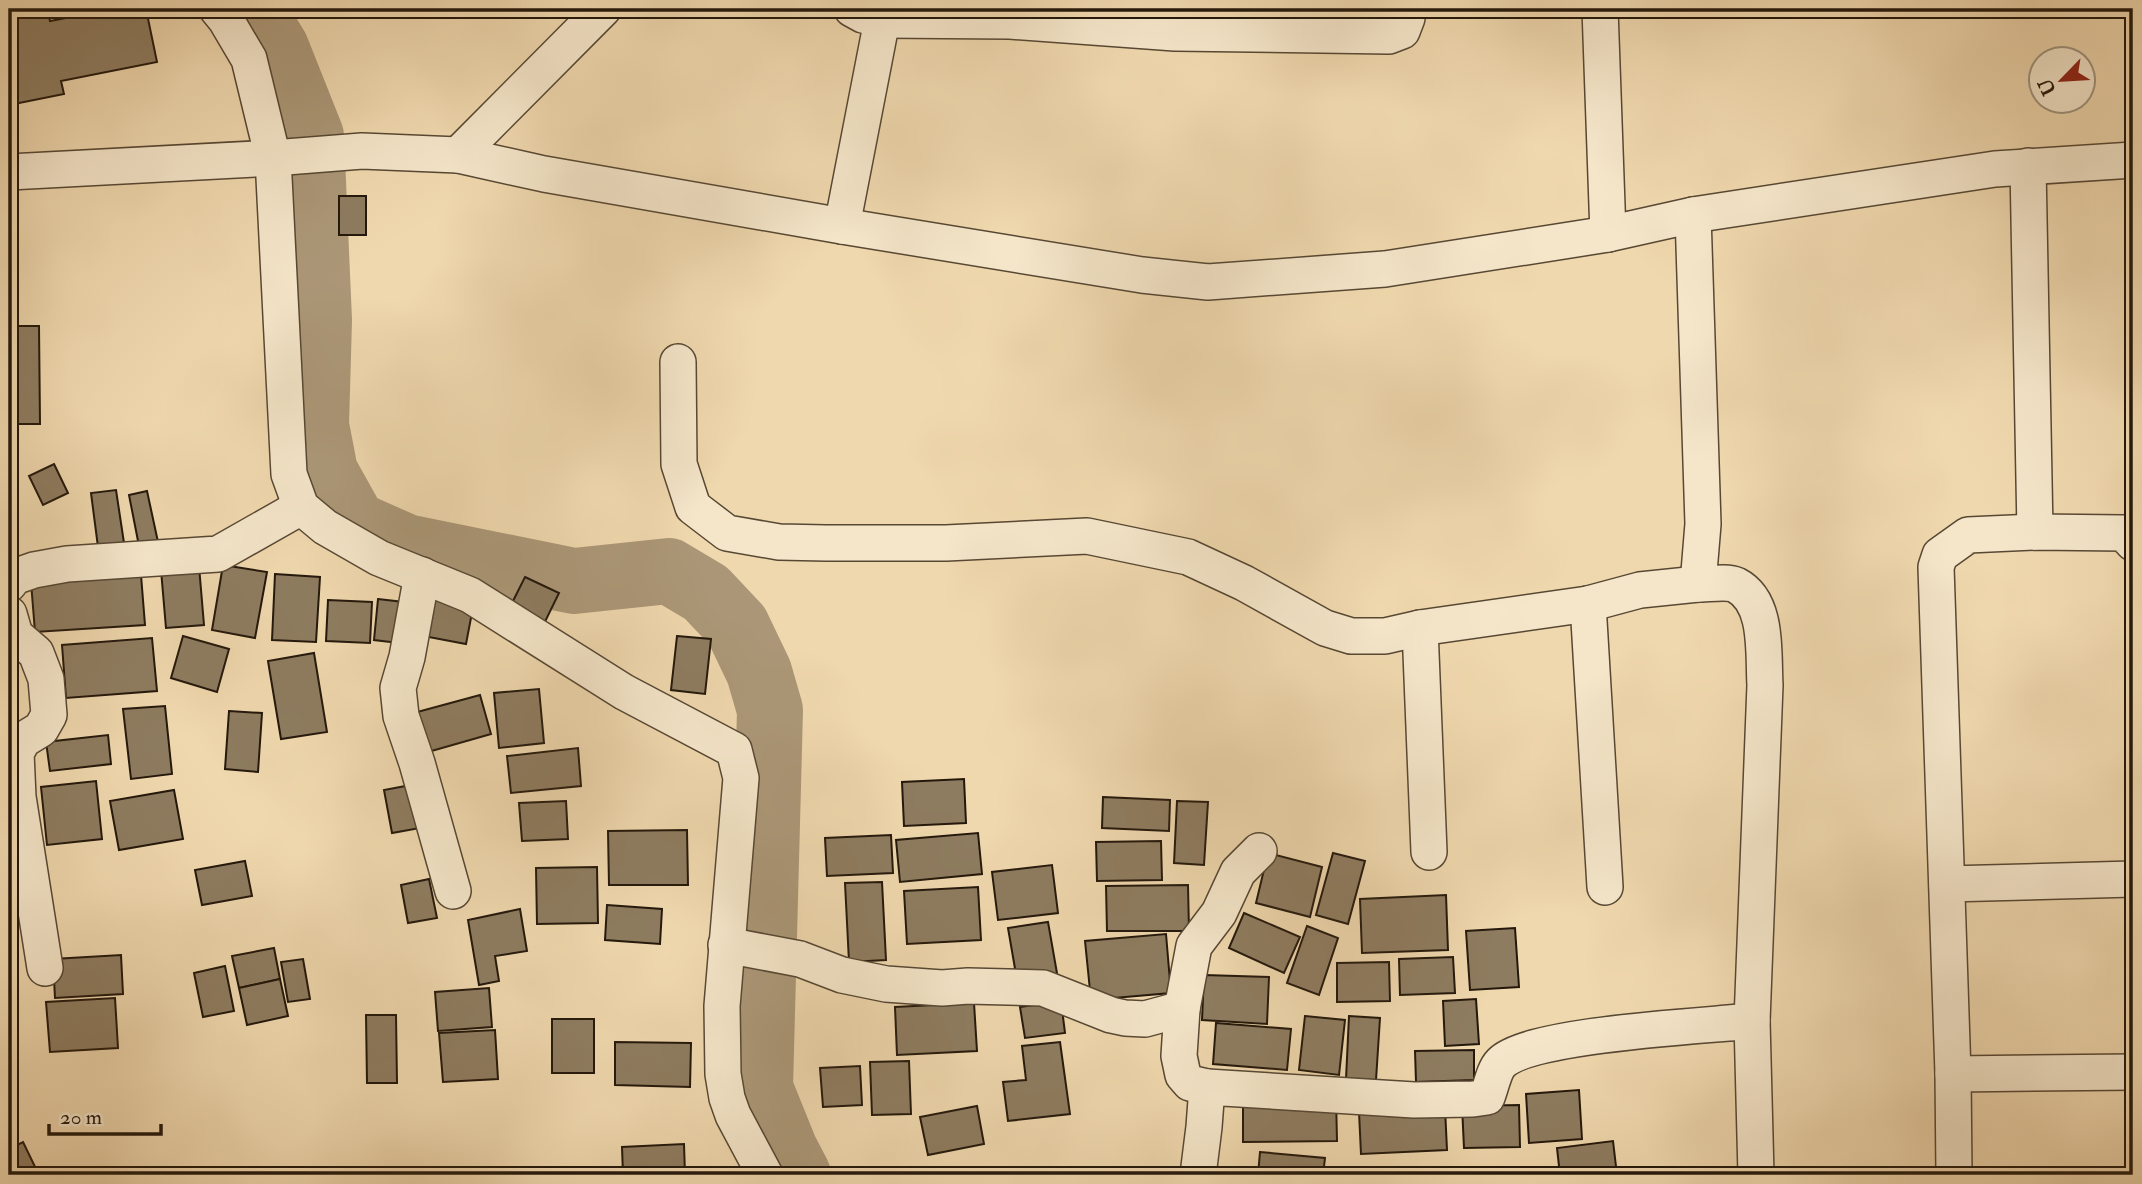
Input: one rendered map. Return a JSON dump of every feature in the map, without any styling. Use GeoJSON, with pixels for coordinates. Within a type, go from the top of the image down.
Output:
{"type":"FeatureCollection","features":[{"type":"Feature","properties":{"kind":"street"},"geometry":{"type":"LineString","coordinates":[[217,9],[249,58],[276,158],[289,474],[301,508],[325,527],[379,558],[470,595],[624,692],[734,750],[741,778],[750,950],[722,1006],[723,1074],[733,1115],[765,1175]]}},
{"type":"Feature","properties":{"kind":"street"},"geometry":{"type":"LineString","coordinates":[[458,155],[603,9]]}},
{"type":"Feature","properties":{"kind":"street"},"geometry":{"type":"LineString","coordinates":[[842,226],[875,12],[1010,21],[1176,21],[1389,36],[1402,31],[1407,9]]}},
{"type":"Feature","properties":{"kind":"street"},"geometry":{"type":"LineString","coordinates":[[1607,10],[1608,234]]}},
{"type":"Feature","properties":{"kind":"street"},"geometry":{"type":"LineString","coordinates":[[9,172],[362,151],[458,155],[544,174],[842,226],[1130,273],[1208,282],[1385,269],[1608,234],[1693,215],[1995,169],[2133,160]]}},
{"type":"Feature","properties":{"kind":"street"},"geometry":{"type":"LineString","coordinates":[[2028,166],[2035,532]]}},
{"type":"Feature","properties":{"kind":"street"},"geometry":{"type":"LineString","coordinates":[[1693,215],[1703,524],[1698,583]]}},
{"type":"Feature","properties":{"kind":"street"},"geometry":{"type":"LineString","coordinates":[[678,362],[679,464],[693,507],[727,533],[779,542],[826,543],[946,543],[1087,536],[1188,557],[1244,583],[1325,628],[1351,636],[1385,636],[1420,628],[1588,604],[1640,590],[1698,583],[1735,584],[1755,600],[1763,634],[1765,685],[1752,1021],[1756,1175]]}},
{"type":"Feature","properties":{"kind":"street"},"geometry":{"type":"LineString","coordinates":[[9,584],[14,577],[34,570],[67,564],[218,554],[301,508]]}},
{"type":"Feature","properties":{"kind":"street"},"geometry":{"type":"LineString","coordinates":[[1954,1175],[1936,567],[1940,555],[1968,535],[2035,532],[2124,533],[2133,542]]}},
{"type":"Feature","properties":{"kind":"street"},"geometry":{"type":"LineString","coordinates":[[422,575],[407,657],[398,688],[401,716],[453,891]]}},
{"type":"Feature","properties":{"kind":"street"},"geometry":{"type":"LineString","coordinates":[[1588,604],[1605,887]]}},
{"type":"Feature","properties":{"kind":"street"},"geometry":{"type":"LineString","coordinates":[[9,614],[15,635],[36,653],[46,679],[49,715],[41,729],[23,740],[16,752],[18,797],[45,968]]}},
{"type":"Feature","properties":{"kind":"street"},"geometry":{"type":"LineString","coordinates":[[1420,628],[1429,852]]}},
{"type":"Feature","properties":{"kind":"street"},"geometry":{"type":"LineString","coordinates":[[1259,851],[1238,872],[1219,913],[1195,942],[1182,1009],[1180,1065],[1190,1083],[1207,1087],[1414,1100],[1473,1099],[1487,1097],[1500,1064],[1520,1050],[1624,1033],[1752,1021]]}},
{"type":"Feature","properties":{"kind":"street"},"geometry":{"type":"LineString","coordinates":[[1947,884],[2133,879]]}},
{"type":"Feature","properties":{"kind":"street"},"geometry":{"type":"LineString","coordinates":[[750,950],[800,960],[842,975],[886,984],[930,988],[1043,988],[1125,1018],[1145,1019],[1182,1009]]}},
{"type":"Feature","properties":{"kind":"street"},"geometry":{"type":"LineString","coordinates":[[1953,1074],[2133,1072]]}},
{"type":"Feature","properties":{"kind":"street"},"geometry":{"type":"LineString","coordinates":[[1198,1175],[1207,1087]]}},
{"type":"Feature","properties":{"kind":"building"},"geometry":{"type":"Polygon","coordinates":[[[9,9],[47,9],[50,21],[112,9],[146,9],[157,62],[61,81],[64,94],[9,105],[9,9]]]}},
{"type":"Feature","properties":{"kind":"building"},"geometry":{"type":"Polygon","coordinates":[[[339,196],[366,196],[366,235],[339,235],[339,196]]]}},
{"type":"Feature","properties":{"kind":"building"},"geometry":{"type":"Polygon","coordinates":[[[9,326],[39,326],[40,424],[9,424],[9,326]]]}},
{"type":"Feature","properties":{"kind":"building"},"geometry":{"type":"Polygon","coordinates":[[[54,464],[68,493],[43,505],[29,476],[54,464]]]}},
{"type":"Feature","properties":{"kind":"building"},"geometry":{"type":"Polygon","coordinates":[[[116,490],[124,543],[98,547],[91,493],[116,490]]]}},
{"type":"Feature","properties":{"kind":"building"},"geometry":{"type":"Polygon","coordinates":[[[147,491],[158,542],[139,546],[129,495],[147,491]]]}},
{"type":"Feature","properties":{"kind":"building"},"geometry":{"type":"Polygon","coordinates":[[[223,565],[267,572],[255,638],[212,630],[223,565]]]}},
{"type":"Feature","properties":{"kind":"building"},"geometry":{"type":"Polygon","coordinates":[[[199,566],[204,625],[166,628],[161,570],[199,566]]]}},
{"type":"Feature","properties":{"kind":"building"},"geometry":{"type":"Polygon","coordinates":[[[275,574],[320,577],[316,642],[272,640],[275,574]]]}},
{"type":"Feature","properties":{"kind":"building"},"geometry":{"type":"Polygon","coordinates":[[[141,575],[145,625],[35,632],[31,582],[141,575]]]}},
{"type":"Feature","properties":{"kind":"building"},"geometry":{"type":"Polygon","coordinates":[[[525,577],[559,593],[541,630],[507,613],[525,577]]]}},
{"type":"Feature","properties":{"kind":"building"},"geometry":{"type":"Polygon","coordinates":[[[425,593],[474,602],[466,644],[418,635],[425,593]]]}},
{"type":"Feature","properties":{"kind":"building"},"geometry":{"type":"Polygon","coordinates":[[[378,599],[412,603],[407,644],[374,640],[378,599]]]}},
{"type":"Feature","properties":{"kind":"building"},"geometry":{"type":"Polygon","coordinates":[[[328,600],[372,602],[370,643],[326,641],[328,600]]]}},
{"type":"Feature","properties":{"kind":"building"},"geometry":{"type":"Polygon","coordinates":[[[183,636],[229,649],[217,692],[171,678],[183,636]]]}},
{"type":"Feature","properties":{"kind":"building"},"geometry":{"type":"Polygon","coordinates":[[[677,636],[711,639],[705,694],[671,690],[677,636]]]}},
{"type":"Feature","properties":{"kind":"building"},"geometry":{"type":"Polygon","coordinates":[[[152,638],[157,691],[66,698],[62,645],[152,638]]]}},
{"type":"Feature","properties":{"kind":"building"},"geometry":{"type":"Polygon","coordinates":[[[314,653],[327,732],[281,739],[268,661],[314,653]]]}},
{"type":"Feature","properties":{"kind":"building"},"geometry":{"type":"Polygon","coordinates":[[[11,672],[16,733],[9,734],[9,673],[11,672]]]}},
{"type":"Feature","properties":{"kind":"building"},"geometry":{"type":"Polygon","coordinates":[[[539,689],[544,743],[499,748],[494,693],[539,689]]]}},
{"type":"Feature","properties":{"kind":"building"},"geometry":{"type":"Polygon","coordinates":[[[480,695],[491,734],[421,754],[410,714],[480,695]]]}},
{"type":"Feature","properties":{"kind":"building"},"geometry":{"type":"Polygon","coordinates":[[[165,706],[172,774],[131,779],[123,709],[165,706]]]}},
{"type":"Feature","properties":{"kind":"building"},"geometry":{"type":"Polygon","coordinates":[[[229,711],[262,713],[258,772],[225,769],[229,711]]]}},
{"type":"Feature","properties":{"kind":"building"},"geometry":{"type":"Polygon","coordinates":[[[108,735],[111,764],[50,771],[46,742],[108,735]]]}},
{"type":"Feature","properties":{"kind":"building"},"geometry":{"type":"Polygon","coordinates":[[[578,748],[581,786],[511,793],[507,756],[578,748]]]}},
{"type":"Feature","properties":{"kind":"building"},"geometry":{"type":"Polygon","coordinates":[[[964,779],[966,823],[904,826],[902,782],[964,779]]]}},
{"type":"Feature","properties":{"kind":"building"},"geometry":{"type":"Polygon","coordinates":[[[96,781],[102,839],[47,845],[41,787],[96,781]]]}},
{"type":"Feature","properties":{"kind":"building"},"geometry":{"type":"Polygon","coordinates":[[[411,785],[420,828],[392,833],[384,790],[411,785]]]}},
{"type":"Feature","properties":{"kind":"building"},"geometry":{"type":"Polygon","coordinates":[[[174,790],[183,839],[119,850],[110,801],[174,790]]]}},
{"type":"Feature","properties":{"kind":"building"},"geometry":{"type":"Polygon","coordinates":[[[1103,797],[1170,800],[1169,831],[1102,828],[1103,797]]]}},
{"type":"Feature","properties":{"kind":"building"},"geometry":{"type":"Polygon","coordinates":[[[566,801],[568,839],[522,841],[519,803],[566,801]]]}},
{"type":"Feature","properties":{"kind":"building"},"geometry":{"type":"Polygon","coordinates":[[[1177,801],[1208,802],[1204,865],[1174,863],[1177,801]]]}},
{"type":"Feature","properties":{"kind":"building"},"geometry":{"type":"Polygon","coordinates":[[[687,830],[688,885],[609,885],[608,831],[687,830]]]}},
{"type":"Feature","properties":{"kind":"building"},"geometry":{"type":"Polygon","coordinates":[[[978,833],[982,874],[900,882],[896,840],[978,833]]]}},
{"type":"Feature","properties":{"kind":"building"},"geometry":{"type":"Polygon","coordinates":[[[891,835],[893,873],[827,876],[825,838],[891,835]]]}},
{"type":"Feature","properties":{"kind":"building"},"geometry":{"type":"Polygon","coordinates":[[[1161,841],[1162,880],[1097,881],[1096,842],[1161,841]]]}},
{"type":"Feature","properties":{"kind":"building"},"geometry":{"type":"Polygon","coordinates":[[[1268,853],[1322,867],[1310,917],[1256,903],[1268,853]]]}},
{"type":"Feature","properties":{"kind":"building"},"geometry":{"type":"Polygon","coordinates":[[[1333,853],[1365,861],[1348,924],[1316,915],[1333,853]]]}},
{"type":"Feature","properties":{"kind":"building"},"geometry":{"type":"Polygon","coordinates":[[[245,861],[252,896],[202,905],[195,870],[245,861]]]}},
{"type":"Feature","properties":{"kind":"building"},"geometry":{"type":"Polygon","coordinates":[[[1052,865],[1058,913],[998,920],[992,872],[1052,865]]]}},
{"type":"Feature","properties":{"kind":"building"},"geometry":{"type":"Polygon","coordinates":[[[597,867],[598,923],[537,924],[536,868],[597,867]]]}},
{"type":"Feature","properties":{"kind":"building"},"geometry":{"type":"Polygon","coordinates":[[[429,879],[437,918],[408,923],[401,885],[429,879]]]}},
{"type":"Feature","properties":{"kind":"building"},"geometry":{"type":"Polygon","coordinates":[[[882,882],[886,960],[849,962],[845,883],[882,882]]]}},
{"type":"Feature","properties":{"kind":"building"},"geometry":{"type":"Polygon","coordinates":[[[1188,885],[1189,931],[1107,931],[1106,886],[1188,885]]]}},
{"type":"Feature","properties":{"kind":"building"},"geometry":{"type":"Polygon","coordinates":[[[978,887],[981,940],[907,944],[904,891],[978,887]]]}},
{"type":"Feature","properties":{"kind":"building"},"geometry":{"type":"Polygon","coordinates":[[[1446,895],[1448,950],[1362,953],[1360,899],[1446,895]]]}},
{"type":"Feature","properties":{"kind":"building"},"geometry":{"type":"Polygon","coordinates":[[[607,905],[662,909],[660,944],[605,940],[607,905]]]}},
{"type":"Feature","properties":{"kind":"building"},"geometry":{"type":"Polygon","coordinates":[[[520,909],[527,951],[495,956],[499,981],[479,985],[468,920],[520,909]]]}},
{"type":"Feature","properties":{"kind":"building"},"geometry":{"type":"Polygon","coordinates":[[[1244,913],[1300,937],[1284,973],[1229,948],[1244,913]]]}},
{"type":"Feature","properties":{"kind":"building"},"geometry":{"type":"Polygon","coordinates":[[[1048,922],[1058,979],[1018,986],[1008,928],[1048,922]]]}},
{"type":"Feature","properties":{"kind":"building"},"geometry":{"type":"Polygon","coordinates":[[[1307,926],[1338,938],[1319,995],[1287,983],[1307,926]]]}},
{"type":"Feature","properties":{"kind":"building"},"geometry":{"type":"Polygon","coordinates":[[[1515,928],[1519,987],[1470,990],[1466,931],[1515,928]]]}},
{"type":"Feature","properties":{"kind":"building"},"geometry":{"type":"Polygon","coordinates":[[[1166,934],[1171,993],[1091,1000],[1085,941],[1166,934]]]}},
{"type":"Feature","properties":{"kind":"building"},"geometry":{"type":"Polygon","coordinates":[[[274,948],[280,979],[239,988],[232,956],[274,948]]]}},
{"type":"Feature","properties":{"kind":"building"},"geometry":{"type":"Polygon","coordinates":[[[121,955],[123,994],[55,998],[53,959],[121,955]]]}},
{"type":"Feature","properties":{"kind":"building"},"geometry":{"type":"Polygon","coordinates":[[[1453,957],[1455,993],[1400,995],[1399,959],[1453,957]]]}},
{"type":"Feature","properties":{"kind":"building"},"geometry":{"type":"Polygon","coordinates":[[[303,959],[310,999],[288,1002],[281,962],[303,959]]]}},
{"type":"Feature","properties":{"kind":"building"},"geometry":{"type":"Polygon","coordinates":[[[1389,962],[1390,1001],[1337,1002],[1337,963],[1389,962]]]}},
{"type":"Feature","properties":{"kind":"building"},"geometry":{"type":"Polygon","coordinates":[[[225,966],[234,1011],[203,1017],[194,973],[225,966]]]}},
{"type":"Feature","properties":{"kind":"building"},"geometry":{"type":"Polygon","coordinates":[[[1204,975],[1269,977],[1267,1024],[1202,1020],[1204,975]]]}},
{"type":"Feature","properties":{"kind":"building"},"geometry":{"type":"Polygon","coordinates":[[[280,979],[288,1016],[247,1025],[239,988],[280,979]]]}},
{"type":"Feature","properties":{"kind":"building"},"geometry":{"type":"Polygon","coordinates":[[[489,988],[492,1027],[438,1031],[435,992],[489,988]]]}},
{"type":"Feature","properties":{"kind":"building"},"geometry":{"type":"Polygon","coordinates":[[[115,998],[118,1048],[50,1052],[46,1002],[115,998]]]}},
{"type":"Feature","properties":{"kind":"building"},"geometry":{"type":"Polygon","coordinates":[[[1476,999],[1479,1044],[1445,1046],[1443,1001],[1476,999]]]}},
{"type":"Feature","properties":{"kind":"building"},"geometry":{"type":"Polygon","coordinates":[[[1061,1001],[1065,1033],[1025,1038],[1020,1007],[1061,1001]]]}},
{"type":"Feature","properties":{"kind":"building"},"geometry":{"type":"Polygon","coordinates":[[[974,1003],[977,1051],[897,1055],[895,1007],[974,1003]]]}},
{"type":"Feature","properties":{"kind":"building"},"geometry":{"type":"Polygon","coordinates":[[[366,1015],[396,1015],[397,1083],[367,1083],[366,1015]]]}},
{"type":"Feature","properties":{"kind":"building"},"geometry":{"type":"Polygon","coordinates":[[[1305,1016],[1345,1020],[1339,1075],[1299,1070],[1305,1016]]]}},
{"type":"Feature","properties":{"kind":"building"},"geometry":{"type":"Polygon","coordinates":[[[1349,1016],[1380,1018],[1376,1080],[1346,1079],[1349,1016]]]}},
{"type":"Feature","properties":{"kind":"building"},"geometry":{"type":"Polygon","coordinates":[[[552,1019],[594,1019],[594,1073],[552,1073],[552,1019]]]}},
{"type":"Feature","properties":{"kind":"building"},"geometry":{"type":"Polygon","coordinates":[[[1216,1023],[1291,1029],[1287,1070],[1213,1064],[1216,1023]]]}},
{"type":"Feature","properties":{"kind":"building"},"geometry":{"type":"Polygon","coordinates":[[[495,1030],[498,1079],[443,1082],[439,1033],[495,1030]]]}},
{"type":"Feature","properties":{"kind":"building"},"geometry":{"type":"Polygon","coordinates":[[[615,1042],[691,1043],[690,1087],[615,1085],[615,1042]]]}},
{"type":"Feature","properties":{"kind":"building"},"geometry":{"type":"Polygon","coordinates":[[[1060,1042],[1070,1114],[1008,1121],[1003,1082],[1026,1080],[1022,1046],[1060,1042]]]}},
{"type":"Feature","properties":{"kind":"building"},"geometry":{"type":"Polygon","coordinates":[[[1474,1050],[1474,1080],[1416,1082],[1415,1051],[1474,1050]]]}},
{"type":"Feature","properties":{"kind":"building"},"geometry":{"type":"Polygon","coordinates":[[[909,1061],[911,1114],[872,1115],[870,1062],[909,1061]]]}},
{"type":"Feature","properties":{"kind":"building"},"geometry":{"type":"Polygon","coordinates":[[[860,1066],[862,1105],[823,1107],[820,1068],[860,1066]]]}},
{"type":"Feature","properties":{"kind":"building"},"geometry":{"type":"Polygon","coordinates":[[[1579,1090],[1582,1139],[1529,1143],[1526,1094],[1579,1090]]]}},
{"type":"Feature","properties":{"kind":"building"},"geometry":{"type":"Polygon","coordinates":[[[1336,1096],[1337,1141],[1243,1142],[1243,1097],[1336,1096]]]}},
{"type":"Feature","properties":{"kind":"building"},"geometry":{"type":"Polygon","coordinates":[[[1519,1105],[1520,1147],[1464,1148],[1462,1106],[1519,1105]]]}},
{"type":"Feature","properties":{"kind":"building"},"geometry":{"type":"Polygon","coordinates":[[[977,1106],[984,1144],[928,1155],[920,1117],[977,1106]]]}},
{"type":"Feature","properties":{"kind":"building"},"geometry":{"type":"Polygon","coordinates":[[[1445,1108],[1447,1150],[1361,1154],[1359,1112],[1445,1108]]]}},
{"type":"Feature","properties":{"kind":"building"},"geometry":{"type":"Polygon","coordinates":[[[1613,1141],[1617,1175],[1560,1175],[1557,1148],[1613,1141]]]}},
{"type":"Feature","properties":{"kind":"building"},"geometry":{"type":"Polygon","coordinates":[[[23,1142],[39,1175],[9,1175],[9,1149],[23,1142]]]}},
{"type":"Feature","properties":{"kind":"building"},"geometry":{"type":"Polygon","coordinates":[[[684,1144],[685,1175],[623,1175],[622,1147],[684,1144]]]}},
{"type":"Feature","properties":{"kind":"building"},"geometry":{"type":"Polygon","coordinates":[[[1260,1152],[1325,1158],[1323,1175],[1258,1175],[1260,1152]]]}},
{"type":"Feature","properties":{"kind":"building"},"geometry":{"type":"Polygon","coordinates":[[[1441,1169],[1479,1170],[1479,1175],[1441,1175],[1441,1169]]]}},
{"type":"Feature","properties":{"kind":"waterway"},"geometry":{"type":"LineString","coordinates":[[252,9],[276,48],[311,136],[319,320],[316,425],[325,472],[354,524],[406,547],[574,581],[669,571],[706,593],[737,626],[759,672],[770,710],[760,1088],[798,1175]]}}]}
